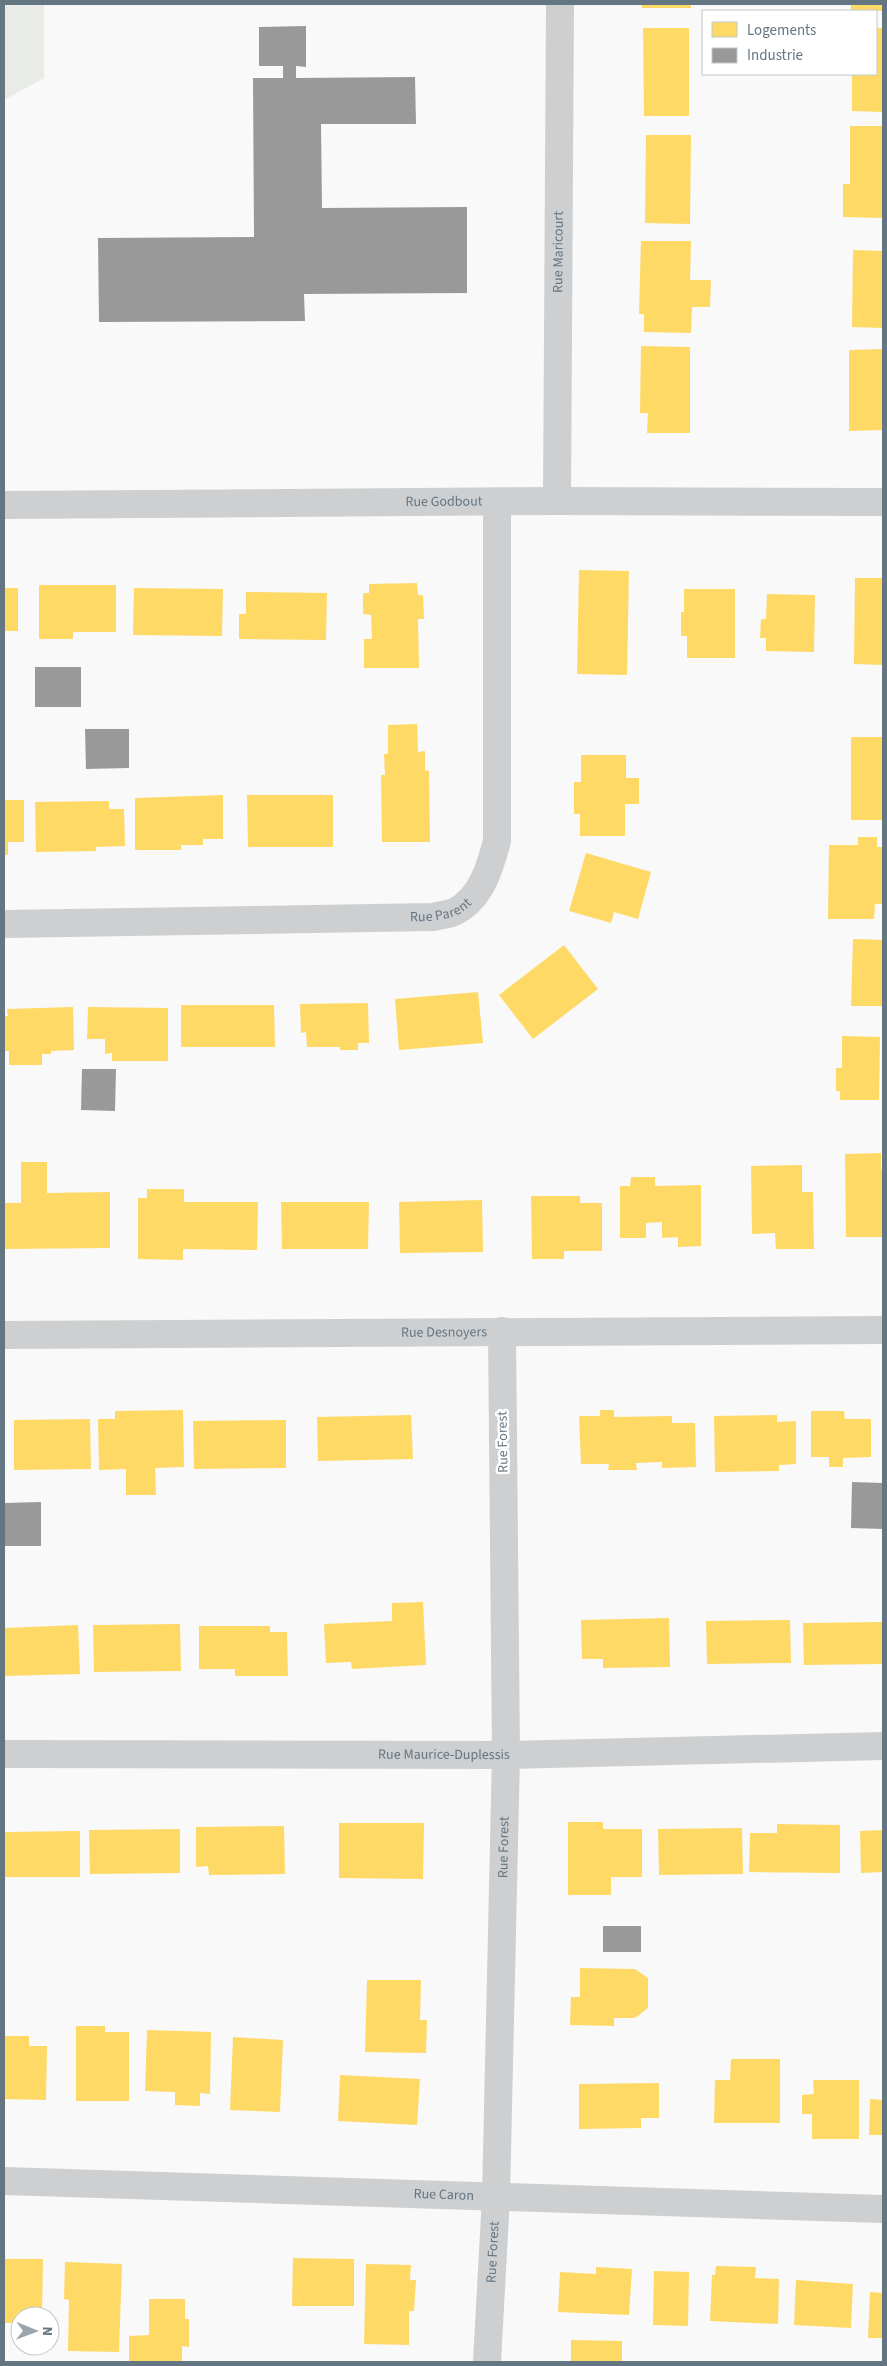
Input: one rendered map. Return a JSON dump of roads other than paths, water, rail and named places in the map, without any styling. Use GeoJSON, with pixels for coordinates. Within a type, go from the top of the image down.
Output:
{"type":"FeatureCollection","features":[{"type":"Feature","properties":{"kind":"street","name":"Rue Maricourt"},"geometry":{"type":"LineString","coordinates":[[557,501],[560,4]]}},
{"type":"Feature","properties":{"kind":"street","name":"Rue Godbout"},"geometry":{"type":"LineString","coordinates":[[4,505],[557,501],[883,502]]}},
{"type":"Feature","properties":{"kind":"street","name":"Rue Parent"},"geometry":{"type":"LineString","coordinates":[[4,924],[432,917],[455,912],[469,902],[488,874],[497,841],[497,502]]}},
{"type":"Feature","properties":{"kind":"street","name":"Rue Desnoyers"},"geometry":{"type":"LineString","coordinates":[[4,1335],[883,1330]]}},
{"type":"Feature","properties":{"kind":"street","name":"Rue Forest"},"geometry":{"type":"LineString","coordinates":[[487,2362],[496,2197],[506,1755],[502,1331]]}},
{"type":"Feature","properties":{"kind":"street","name":"Rue Maurice-Duplessis"},"geometry":{"type":"LineString","coordinates":[[4,1754],[506,1755],[883,1746]]}},
{"type":"Feature","properties":{"kind":"street","name":"Rue Caron"},"geometry":{"type":"LineString","coordinates":[[4,2181],[883,2210]]}}]}
